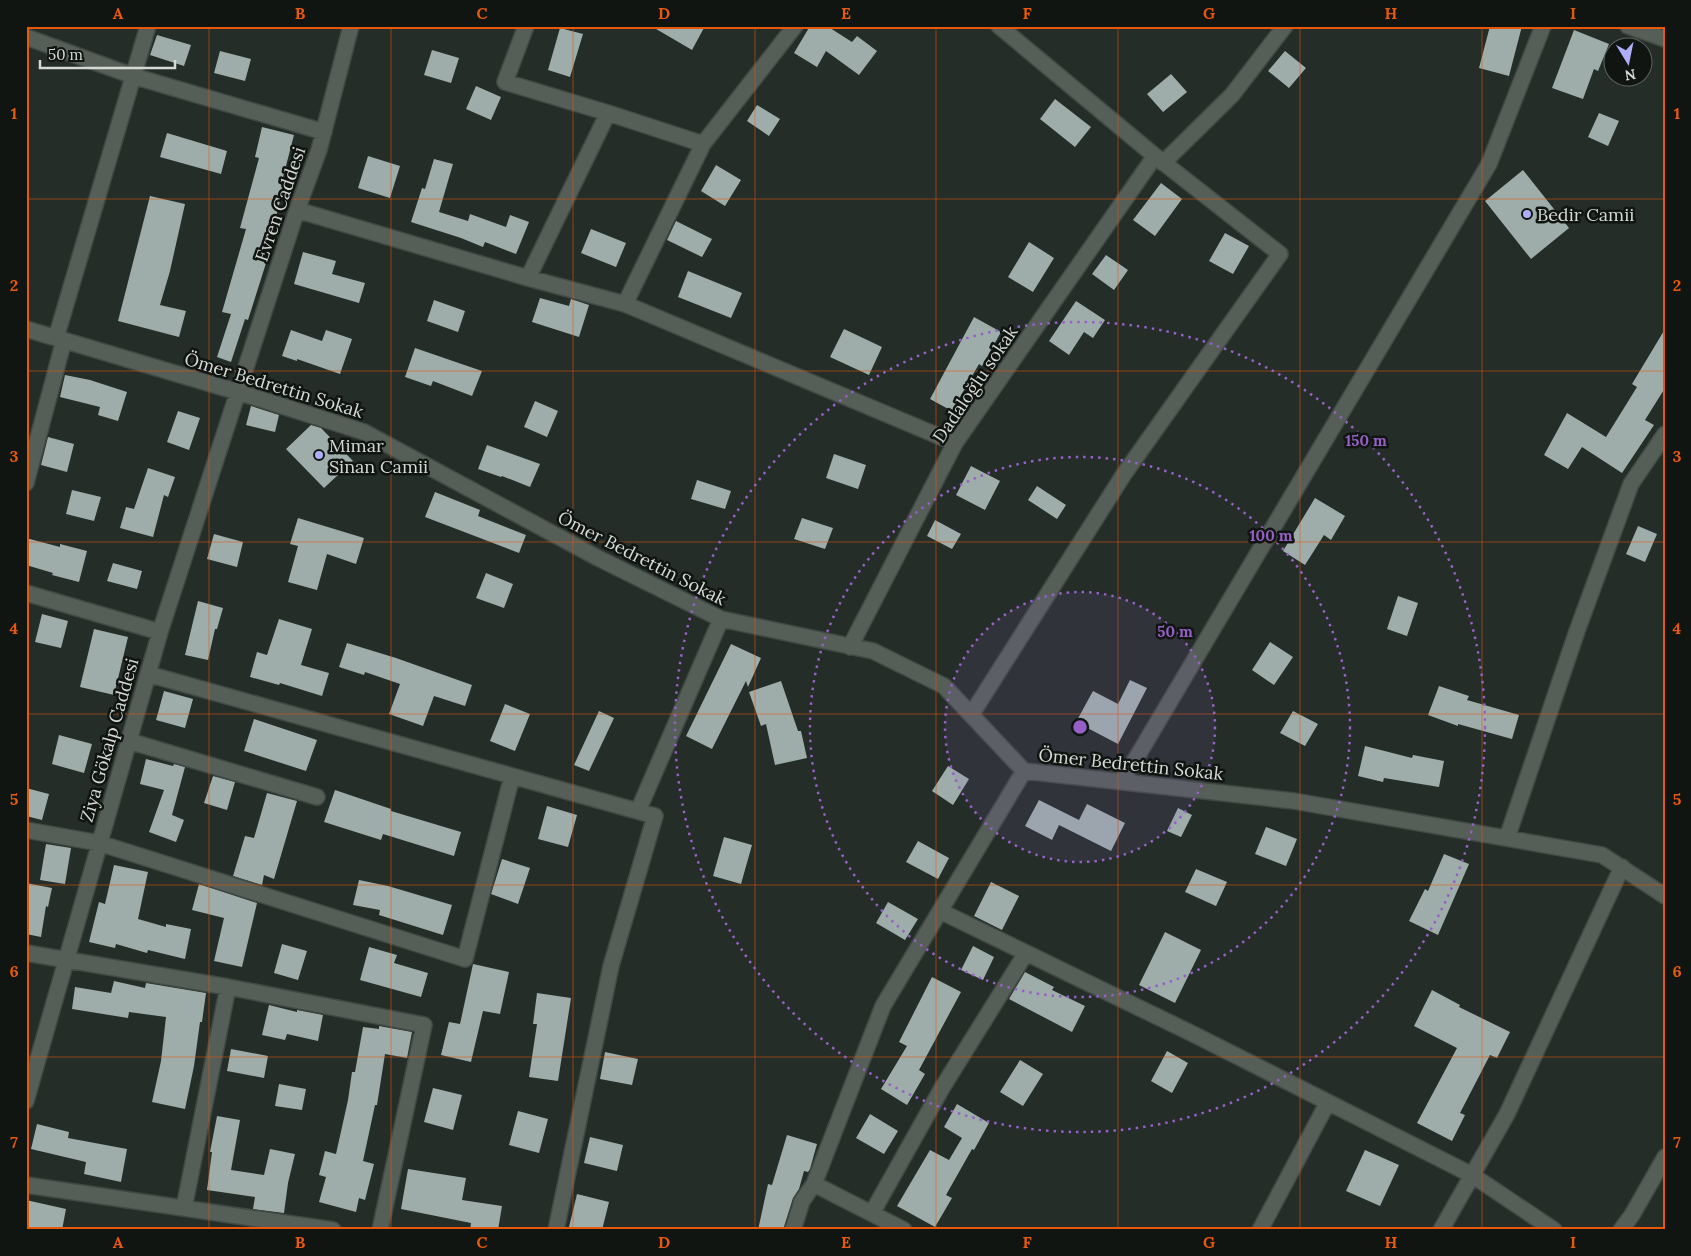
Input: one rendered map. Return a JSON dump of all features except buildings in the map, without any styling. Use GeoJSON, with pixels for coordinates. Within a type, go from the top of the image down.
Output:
{"type":"FeatureCollection","features":[{"type":"Feature","properties":{"kind":"street"},"geometry":{"type":"LineString","coordinates":[[26,483],[60,339],[148,26]]}},
{"type":"Feature","properties":{"kind":"street","name":"Evren Caddesi"},"geometry":{"type":"LineString","coordinates":[[238,392],[297,210],[319,150],[351,26]]}},
{"type":"Feature","properties":{"kind":"street"},"geometry":{"type":"LineString","coordinates":[[526,26],[505,82],[703,144]]}},
{"type":"Feature","properties":{"kind":"street"},"geometry":{"type":"LineString","coordinates":[[625,304],[703,144],[795,26]]}},
{"type":"Feature","properties":{"kind":"street"},"geometry":{"type":"LineString","coordinates":[[971,715],[1124,474],[1280,254],[1159,160],[998,26]]}},
{"type":"Feature","properties":{"kind":"street","name":"Dadaloğlu sokak"},"geometry":{"type":"LineString","coordinates":[[850,647],[955,443],[1159,160],[1232,95],[1285,26]]}},
{"type":"Feature","properties":{"kind":"street"},"geometry":{"type":"LineString","coordinates":[[1122,782],[1489,164],[1543,26]]}},
{"type":"Feature","properties":{"kind":"street"},"geometry":{"type":"LineString","coordinates":[[1628,26],[1659,34]]}},
{"type":"Feature","properties":{"kind":"street"},"geometry":{"type":"LineString","coordinates":[[26,37],[133,76],[324,132]]}},
{"type":"Feature","properties":{"kind":"street"},"geometry":{"type":"LineString","coordinates":[[528,278],[608,113]]}},
{"type":"Feature","properties":{"kind":"street"},"geometry":{"type":"LineString","coordinates":[[297,210],[528,278],[625,304],[955,443]]}},
{"type":"Feature","properties":{"kind":"street","name":"Ömer Bedrettin Sokak"},"geometry":{"type":"LineString","coordinates":[[26,329],[238,392],[364,432],[598,558],[721,620],[873,651],[944,686],[1024,771],[1294,801],[1602,855],[1665,896]]}},
{"type":"Feature","properties":{"kind":"street","name":"Ziya Gökalp Caddesi"},"geometry":{"type":"LineString","coordinates":[[26,1101],[30,1074],[67,959],[160,632],[238,392]]}},
{"type":"Feature","properties":{"kind":"street"},"geometry":{"type":"LineString","coordinates":[[1508,838],[1577,631],[1631,484],[1665,434]]}},
{"type":"Feature","properties":{"kind":"street"},"geometry":{"type":"LineString","coordinates":[[26,593],[160,632]]}},
{"type":"Feature","properties":{"kind":"street"},"geometry":{"type":"LineString","coordinates":[[638,811],[721,620]]}},
{"type":"Feature","properties":{"kind":"street"},"geometry":{"type":"LineString","coordinates":[[148,674],[655,816],[611,966],[556,1230]]}},
{"type":"Feature","properties":{"kind":"street"},"geometry":{"type":"LineString","coordinates":[[129,741],[317,797]]}},
{"type":"Feature","properties":{"kind":"street"},"geometry":{"type":"LineString","coordinates":[[793,1230],[802,1201],[814,1184],[883,1006],[1024,771]]}},
{"type":"Feature","properties":{"kind":"street"},"geometry":{"type":"LineString","coordinates":[[26,830],[100,843],[465,959],[512,776]]}},
{"type":"Feature","properties":{"kind":"street"},"geometry":{"type":"LineString","coordinates":[[1441,1230],[1507,1114],[1622,867]]}},
{"type":"Feature","properties":{"kind":"street"},"geometry":{"type":"LineString","coordinates":[[940,911],[1195,1035],[1472,1175],[1554,1230]]}},
{"type":"Feature","properties":{"kind":"street"},"geometry":{"type":"LineString","coordinates":[[26,953],[228,987],[424,1025],[380,1230]]}},
{"type":"Feature","properties":{"kind":"street"},"geometry":{"type":"LineString","coordinates":[[872,1213],[942,1088],[1026,953]]}},
{"type":"Feature","properties":{"kind":"street"},"geometry":{"type":"LineString","coordinates":[[184,1208],[228,987]]}},
{"type":"Feature","properties":{"kind":"street"},"geometry":{"type":"LineString","coordinates":[[1260,1230],[1328,1102]]}},
{"type":"Feature","properties":{"kind":"street"},"geometry":{"type":"LineString","coordinates":[[1621,1230],[1632,1216],[1665,1157]]}},
{"type":"Feature","properties":{"kind":"street"},"geometry":{"type":"LineString","coordinates":[[814,1184],[904,1230]]}},
{"type":"Feature","properties":{"kind":"street"},"geometry":{"type":"LineString","coordinates":[[26,1185],[333,1230]]}},
{"type":"Feature","properties":{"kind":"place","name":"Bedir Camii"},"geometry":{"type":"Point","coordinates":[1527,214]}},
{"type":"Feature","properties":{"kind":"place","name":"Mimar Sinan Camii"},"geometry":{"type":"Point","coordinates":[319,455]}}]}
